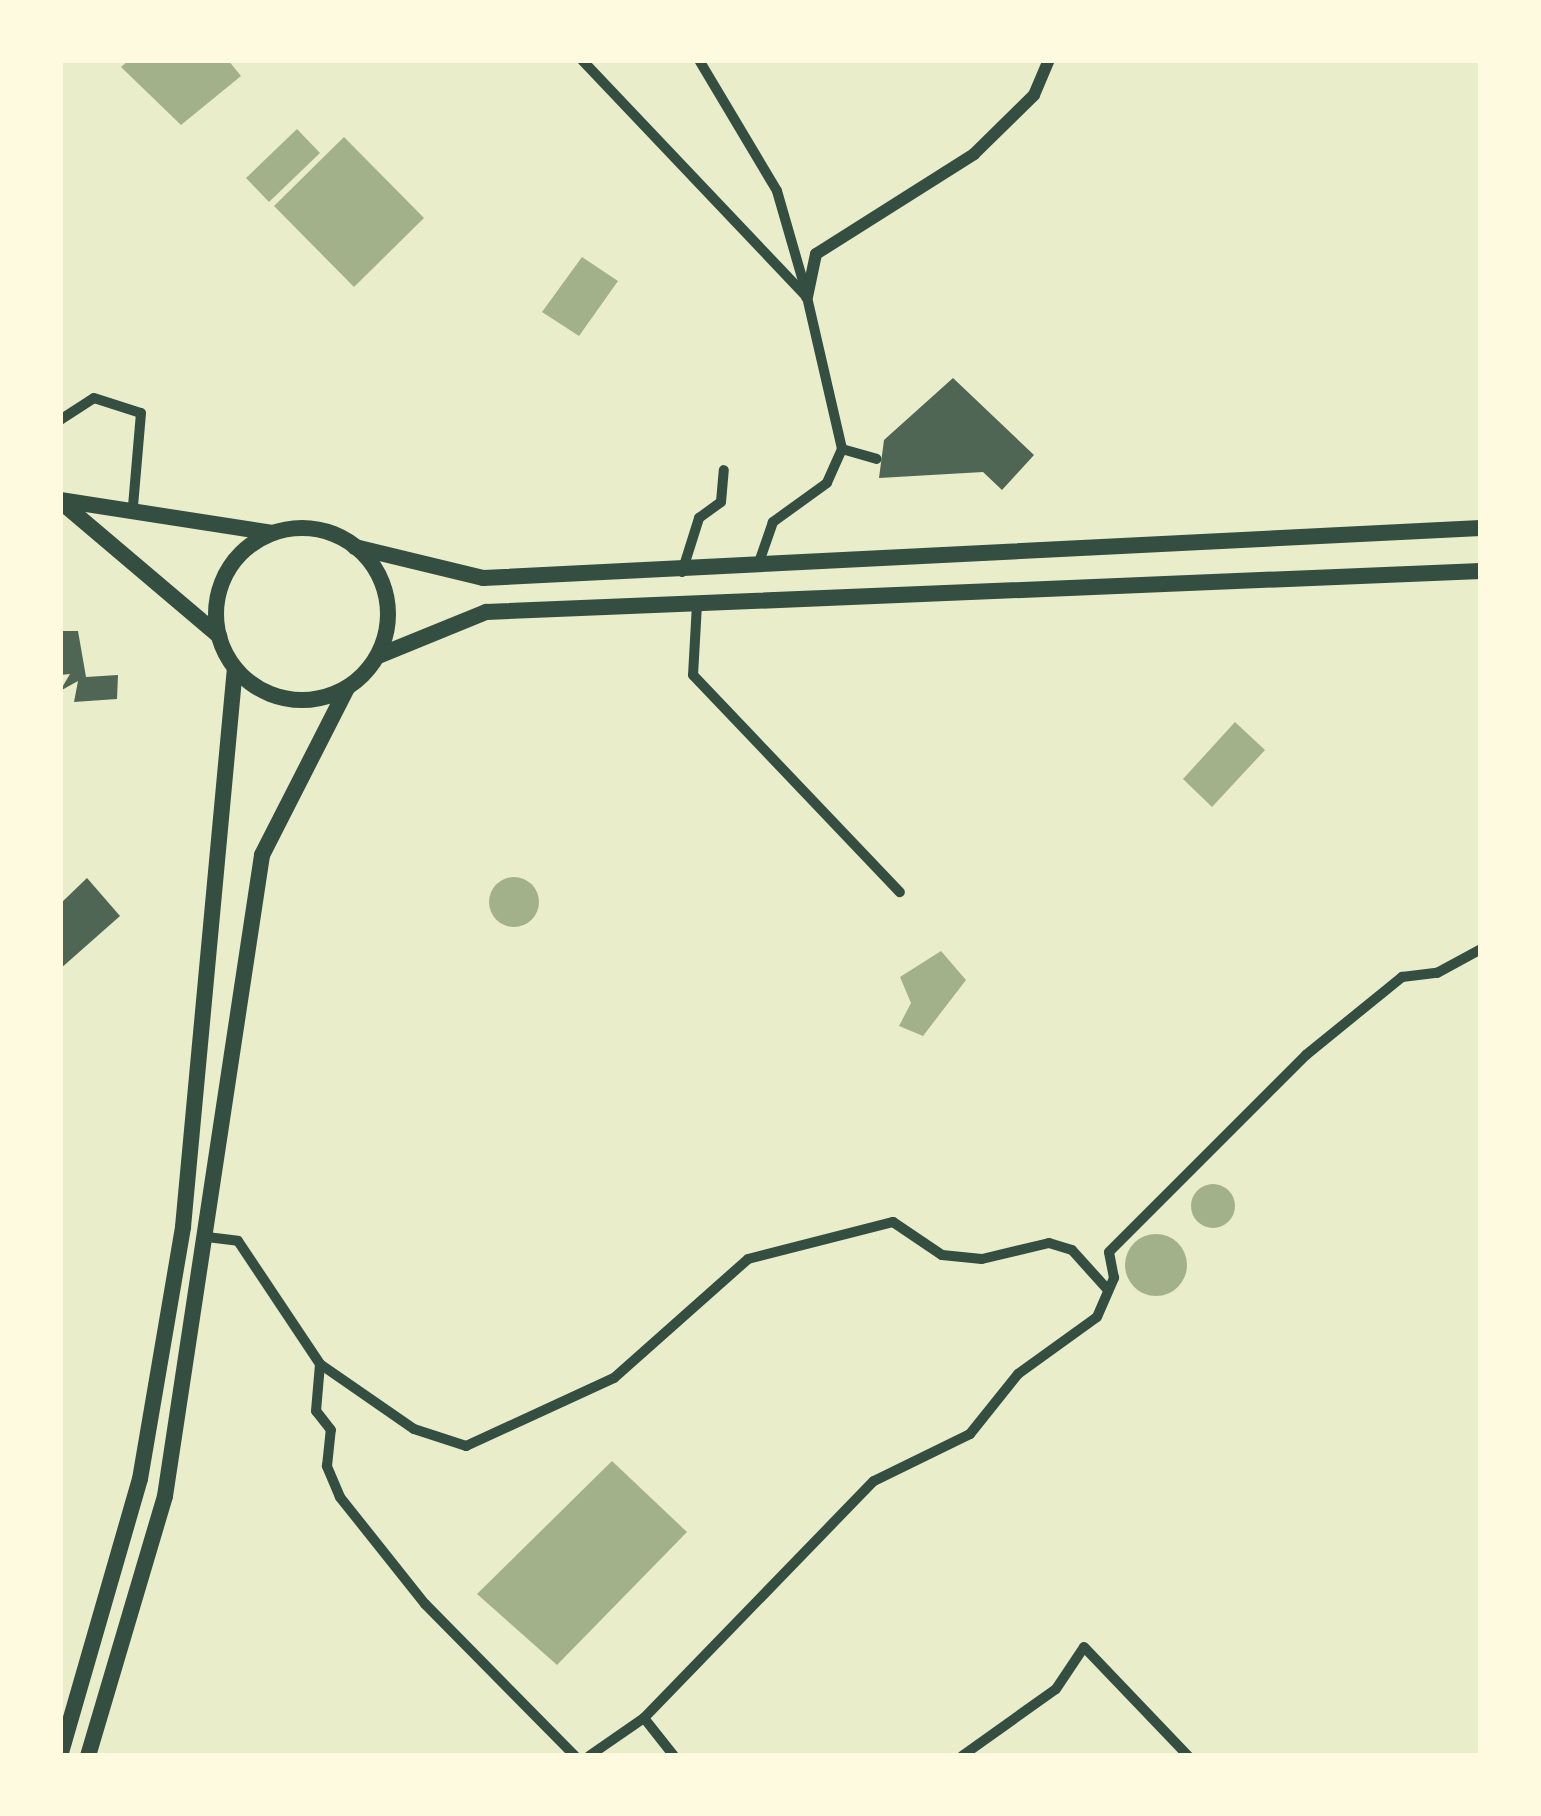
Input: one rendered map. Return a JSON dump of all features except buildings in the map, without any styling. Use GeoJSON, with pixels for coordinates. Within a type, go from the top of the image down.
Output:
{"type":"FeatureCollection","features":[{"type":"Feature","properties":{"kind":"highway"},"geometry":{"type":"LineString","coordinates":[[60,500],[133,506],[272,533],[324,531],[356,547],[483,578],[682,572],[1481,528]]}},
{"type":"Feature","properties":{"kind":"highway"},"geometry":{"type":"LineString","coordinates":[[60,500],[219,636],[235,668],[183,1227],[140,1479],[60,1756]]}},
{"type":"Feature","properties":{"kind":"highway"},"geometry":{"type":"LineString","coordinates":[[219,636],[225,574],[272,533]]}},
{"type":"Feature","properties":{"kind":"highway"},"geometry":{"type":"LineString","coordinates":[[356,547],[387,597],[378,656]]}},
{"type":"Feature","properties":{"kind":"highway"},"geometry":{"type":"LineString","coordinates":[[88,1756],[165,1496],[262,855],[347,688],[378,656],[486,612],[1481,571]]}},
{"type":"Feature","properties":{"kind":"highway"},"geometry":{"type":"LineString","coordinates":[[235,668],[288,699],[347,688]]}},
{"type":"Feature","properties":{"kind":"street"},"geometry":{"type":"LineString","coordinates":[[582,60],[808,297]]}},
{"type":"Feature","properties":{"kind":"street"},"geometry":{"type":"LineString","coordinates":[[699,60],[777,191],[808,297],[842,449],[827,484],[773,522],[758,568]]}},
{"type":"Feature","properties":{"kind":"street"},"geometry":{"type":"LineString","coordinates":[[808,297],[815,254],[974,154],[1034,94],[1048,60]]}},
{"type":"Feature","properties":{"kind":"street"},"geometry":{"type":"LineString","coordinates":[[60,420],[94,398],[141,413],[133,506]]}},
{"type":"Feature","properties":{"kind":"street"},"geometry":{"type":"LineString","coordinates":[[842,449],[877,459]]}},
{"type":"Feature","properties":{"kind":"street"},"geometry":{"type":"LineString","coordinates":[[682,572],[699,518],[721,502],[724,470]]}},
{"type":"Feature","properties":{"kind":"street"},"geometry":{"type":"LineString","coordinates":[[698,604],[693,675],[900,892]]}},
{"type":"Feature","properties":{"kind":"street"},"geometry":{"type":"LineString","coordinates":[[589,1756],[644,1718],[874,1481],[970,1434],[1018,1374],[1097,1317],[1108,1291],[1109,1252],[1306,1055],[1402,977],[1437,973],[1481,949]]}},
{"type":"Feature","properties":{"kind":"street"},"geometry":{"type":"LineString","coordinates":[[207,1237],[238,1241],[320,1364],[414,1429],[466,1446],[614,1378],[748,1259],[893,1222],[942,1255],[1061,1246],[1108,1291]]}},
{"type":"Feature","properties":{"kind":"street"},"geometry":{"type":"LineString","coordinates":[[320,1364],[316,1411],[331,1430],[327,1466],[340,1497],[425,1604],[575,1756]]}},
{"type":"Feature","properties":{"kind":"street"},"geometry":{"type":"LineString","coordinates":[[962,1756],[1056,1689],[1084,1647],[1188,1756]]}},
{"type":"Feature","properties":{"kind":"street"},"geometry":{"type":"LineString","coordinates":[[644,1718],[674,1756]]}},
{"type":"Feature","properties":{"kind":"shaded area"},"geometry":{"type":"Polygon","coordinates":[[[129,60],[228,60],[241,76],[181,125],[121,67],[129,60]]]}},
{"type":"Feature","properties":{"kind":"shaded area"},"geometry":{"type":"Polygon","coordinates":[[[297,129],[320,153],[269,202],[246,178],[297,129]]]}},
{"type":"Feature","properties":{"kind":"shaded area"},"geometry":{"type":"Polygon","coordinates":[[[344,137],[424,218],[354,287],[274,206],[344,137]]]}},
{"type":"Feature","properties":{"kind":"shaded area"},"geometry":{"type":"Polygon","coordinates":[[[582,257],[618,281],[579,336],[542,312],[582,257]]]}},
{"type":"Feature","properties":{"kind":"shaded area"},"geometry":{"type":"Polygon","coordinates":[[[1235,722],[1265,750],[1212,807],[1183,779],[1235,722]]]}},
{"type":"Feature","properties":{"kind":"shaded area"},"geometry":{"type":"Polygon","coordinates":[[[514,877],[532,884],[539,902],[532,920],[514,927],[496,920],[489,902],[496,884],[514,877]]]}},
{"type":"Feature","properties":{"kind":"shaded area"},"geometry":{"type":"Polygon","coordinates":[[[941,951],[966,980],[923,1036],[899,1026],[911,1003],[900,977],[941,951]]]}},
{"type":"Feature","properties":{"kind":"shaded area"},"geometry":{"type":"Polygon","coordinates":[[[1213,1184],[1228,1191],[1235,1206],[1228,1221],[1213,1228],[1198,1221],[1191,1206],[1198,1191],[1213,1184]]]}},
{"type":"Feature","properties":{"kind":"shaded area"},"geometry":{"type":"Polygon","coordinates":[[[1156,1234],[1178,1243],[1187,1265],[1178,1287],[1156,1296],[1134,1287],[1125,1265],[1134,1243],[1156,1234]]]}},
{"type":"Feature","properties":{"kind":"shaded area"},"geometry":{"type":"Polygon","coordinates":[[[612,1461],[687,1532],[557,1665],[477,1594],[612,1461]]]}}]}
